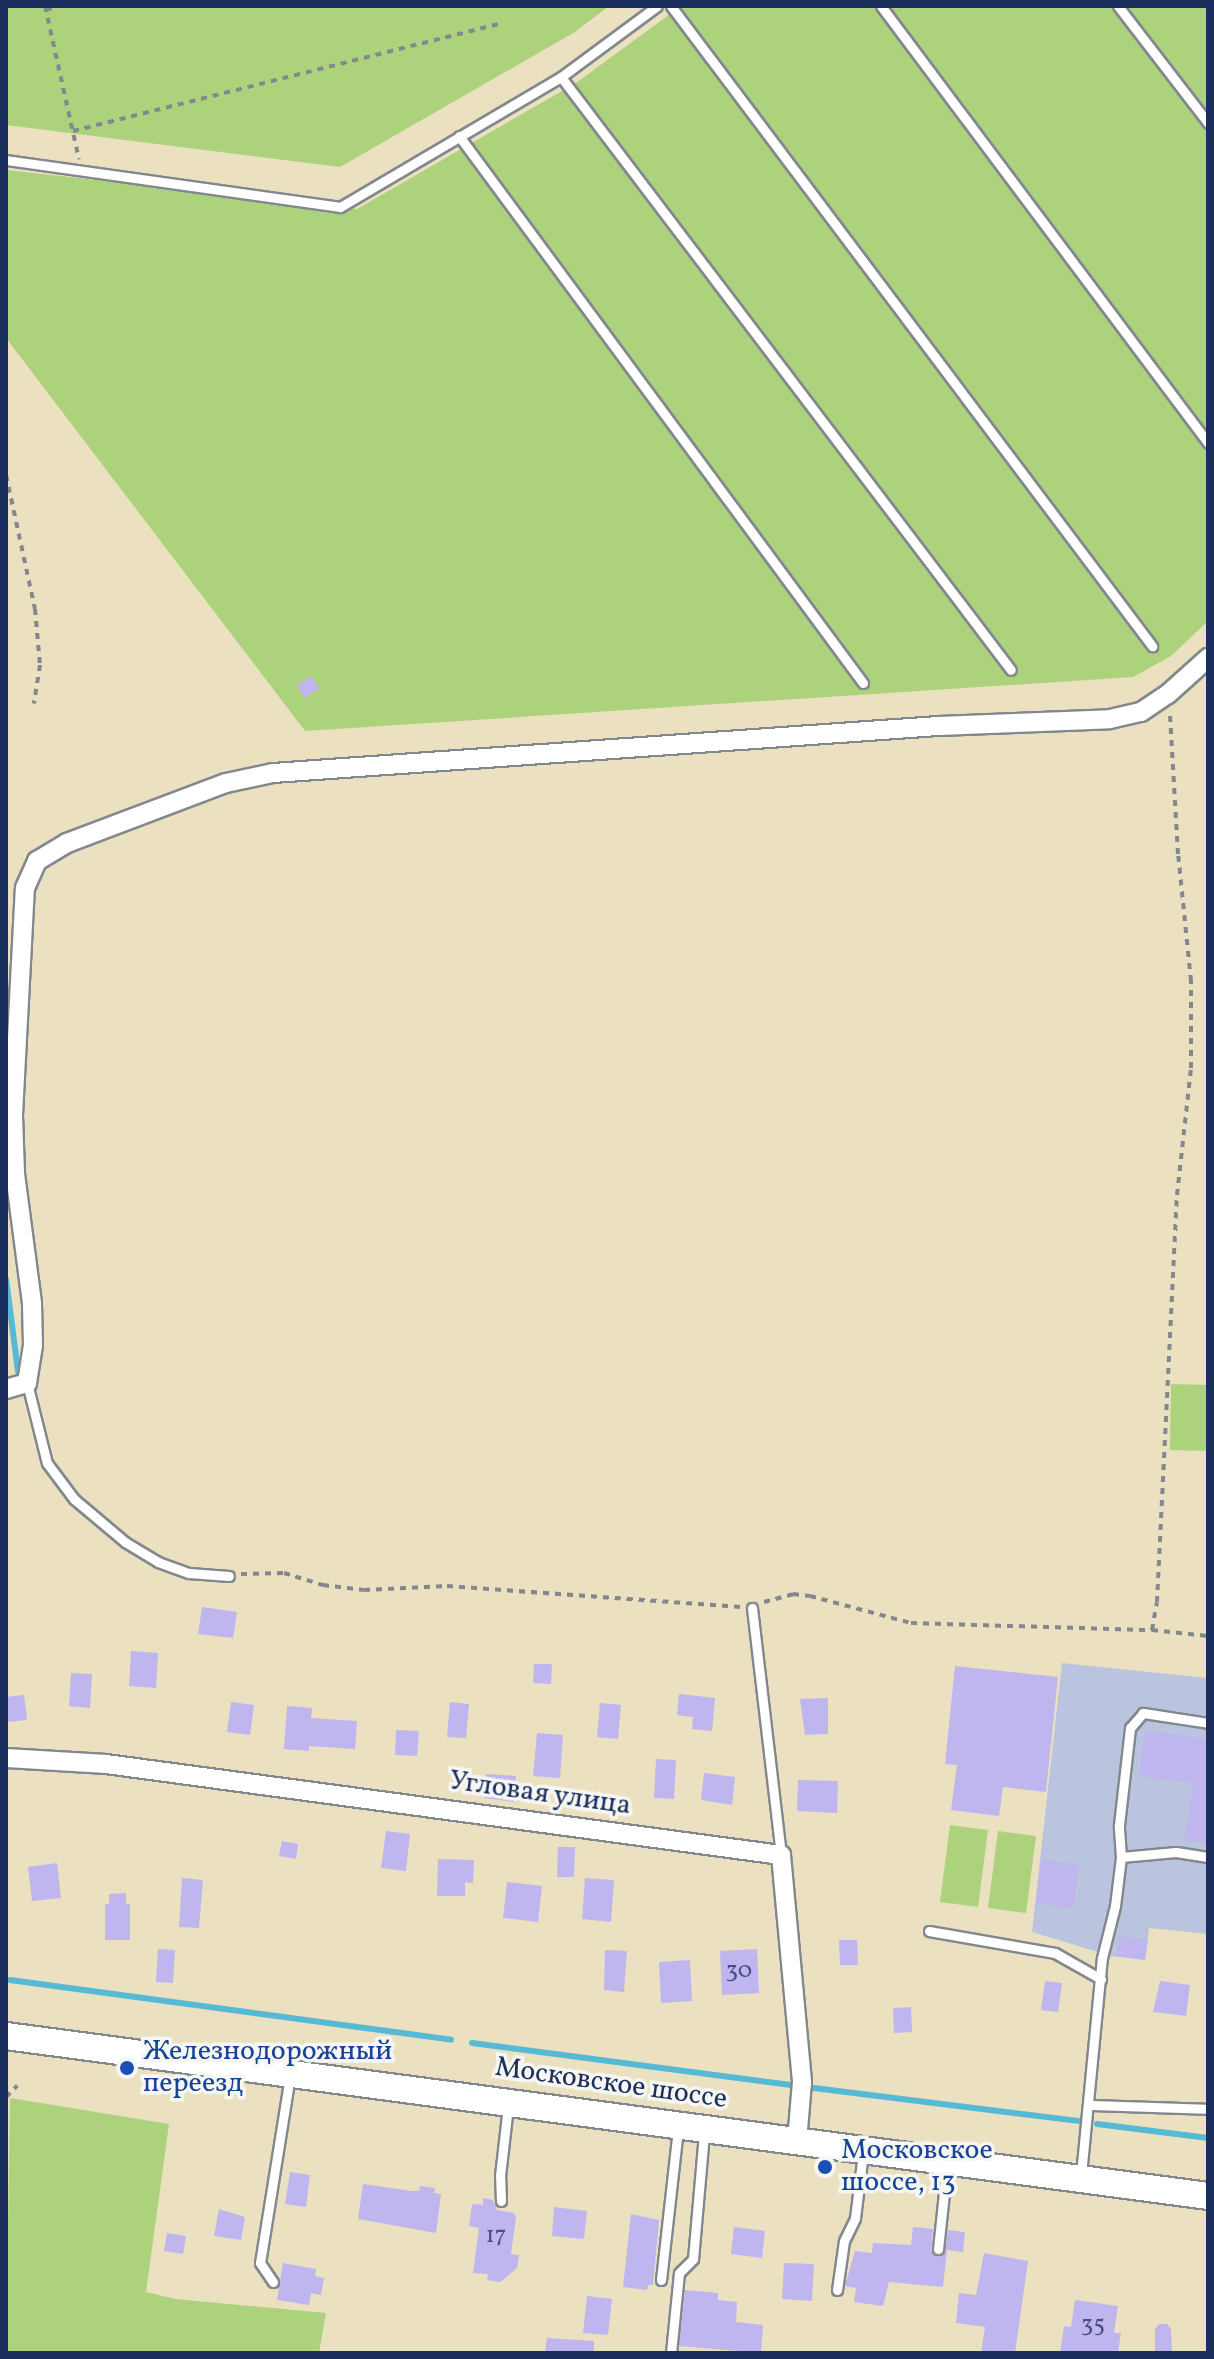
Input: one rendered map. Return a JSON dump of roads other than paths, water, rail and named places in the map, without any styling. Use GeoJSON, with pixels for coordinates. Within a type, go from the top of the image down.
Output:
{"type":"FeatureCollection","features":[{"type":"Feature","properties":{"kind":"main road","name":"Московское шоссе"},"geometry":{"type":"LineString","coordinates":[[6,2036],[1208,2196]]}},
{"type":"Feature","properties":{"kind":"street"},"geometry":{"type":"LineString","coordinates":[[6,1389],[27,1383],[33,1345],[32,1303],[15,1173],[13,1115],[22,915],[31,871],[37,861],[67,843],[226,783],[273,773],[923,727],[1110,719],[1141,712],[1168,694],[1208,658]]}},
{"type":"Feature","properties":{"kind":"street","name":"Угловая улица"},"geometry":{"type":"LineString","coordinates":[[6,1758],[106,1764],[781,1855]]}},
{"type":"Feature","properties":{"kind":"street"},"geometry":{"type":"LineString","coordinates":[[781,1855],[802,2082],[797,2141]]}},
{"type":"Feature","properties":{"kind":"lane"},"geometry":{"type":"LineString","coordinates":[[6,160],[340,207],[561,77],[657,6]]}},
{"type":"Feature","properties":{"kind":"lane"},"geometry":{"type":"LineString","coordinates":[[671,6],[1152,646]]}},
{"type":"Feature","properties":{"kind":"lane"},"geometry":{"type":"LineString","coordinates":[[881,6],[1208,443]]}},
{"type":"Feature","properties":{"kind":"lane"},"geometry":{"type":"LineString","coordinates":[[1118,6],[1208,123]]}},
{"type":"Feature","properties":{"kind":"lane"},"geometry":{"type":"LineString","coordinates":[[561,77],[1011,670]]}},
{"type":"Feature","properties":{"kind":"lane"},"geometry":{"type":"LineString","coordinates":[[459,136],[863,683]]}},
{"type":"Feature","properties":{"kind":"lane"},"geometry":{"type":"LineString","coordinates":[[27,1383],[47,1463],[74,1499],[125,1542],[158,1562],[189,1573],[229,1576]]}},
{"type":"Feature","properties":{"kind":"lane"},"geometry":{"type":"LineString","coordinates":[[752,1608],[781,1855]]}},
{"type":"Feature","properties":{"kind":"lane"},"geometry":{"type":"LineString","coordinates":[[1080,2179],[1101,1979],[1121,1857],[1119,1825],[1130,1728],[1143,1713],[1208,1723]]}},
{"type":"Feature","properties":{"kind":"lane"},"geometry":{"type":"LineString","coordinates":[[1121,1857],[1176,1852],[1208,1857]]}},
{"type":"Feature","properties":{"kind":"lane"},"geometry":{"type":"LineString","coordinates":[[929,1931],[1055,1953],[1101,1979]]}},
{"type":"Feature","properties":{"kind":"lane"},"geometry":{"type":"LineString","coordinates":[[273,2282],[260,2263],[290,2073]]}},
{"type":"Feature","properties":{"kind":"lane"},"geometry":{"type":"LineString","coordinates":[[501,2201],[500,2176],[509,2102]]}},
{"type":"Feature","properties":{"kind":"lane"},"geometry":{"type":"LineString","coordinates":[[1089,2105],[1208,2109]]}},
{"type":"Feature","properties":{"kind":"lane"},"geometry":{"type":"LineString","coordinates":[[661,2280],[691,2127]]}},
{"type":"Feature","properties":{"kind":"lane"},"geometry":{"type":"LineString","coordinates":[[671,2353],[679,2273],[693,2259],[691,2127]]}},
{"type":"Feature","properties":{"kind":"lane"},"geometry":{"type":"LineString","coordinates":[[837,2290],[844,2241],[855,2218],[864,2150]]}},
{"type":"Feature","properties":{"kind":"lane"},"geometry":{"type":"LineString","coordinates":[[938,2249],[948,2161]]}},
{"type":"Feature","properties":{"kind":"waterway"},"geometry":{"type":"LineString","coordinates":[[6,1279],[18,1371]]}},
{"type":"Feature","properties":{"kind":"waterway"},"geometry":{"type":"LineString","coordinates":[[10,1980],[451,2040]]}},
{"type":"Feature","properties":{"kind":"waterway"},"geometry":{"type":"LineString","coordinates":[[472,2043],[791,2085]]}},
{"type":"Feature","properties":{"kind":"waterway"},"geometry":{"type":"LineString","coordinates":[[814,2088],[1080,2121]]}},
{"type":"Feature","properties":{"kind":"waterway"},"geometry":{"type":"LineString","coordinates":[[1097,2124],[1208,2138]]}},
{"type":"Feature","properties":{"kind":"place","name":"Железнодорожный переезд"},"geometry":{"type":"Point","coordinates":[127,2068]}},
{"type":"Feature","properties":{"kind":"place","name":"Московское шоссе, 13"},"geometry":{"type":"Point","coordinates":[825,2167]}}]}
